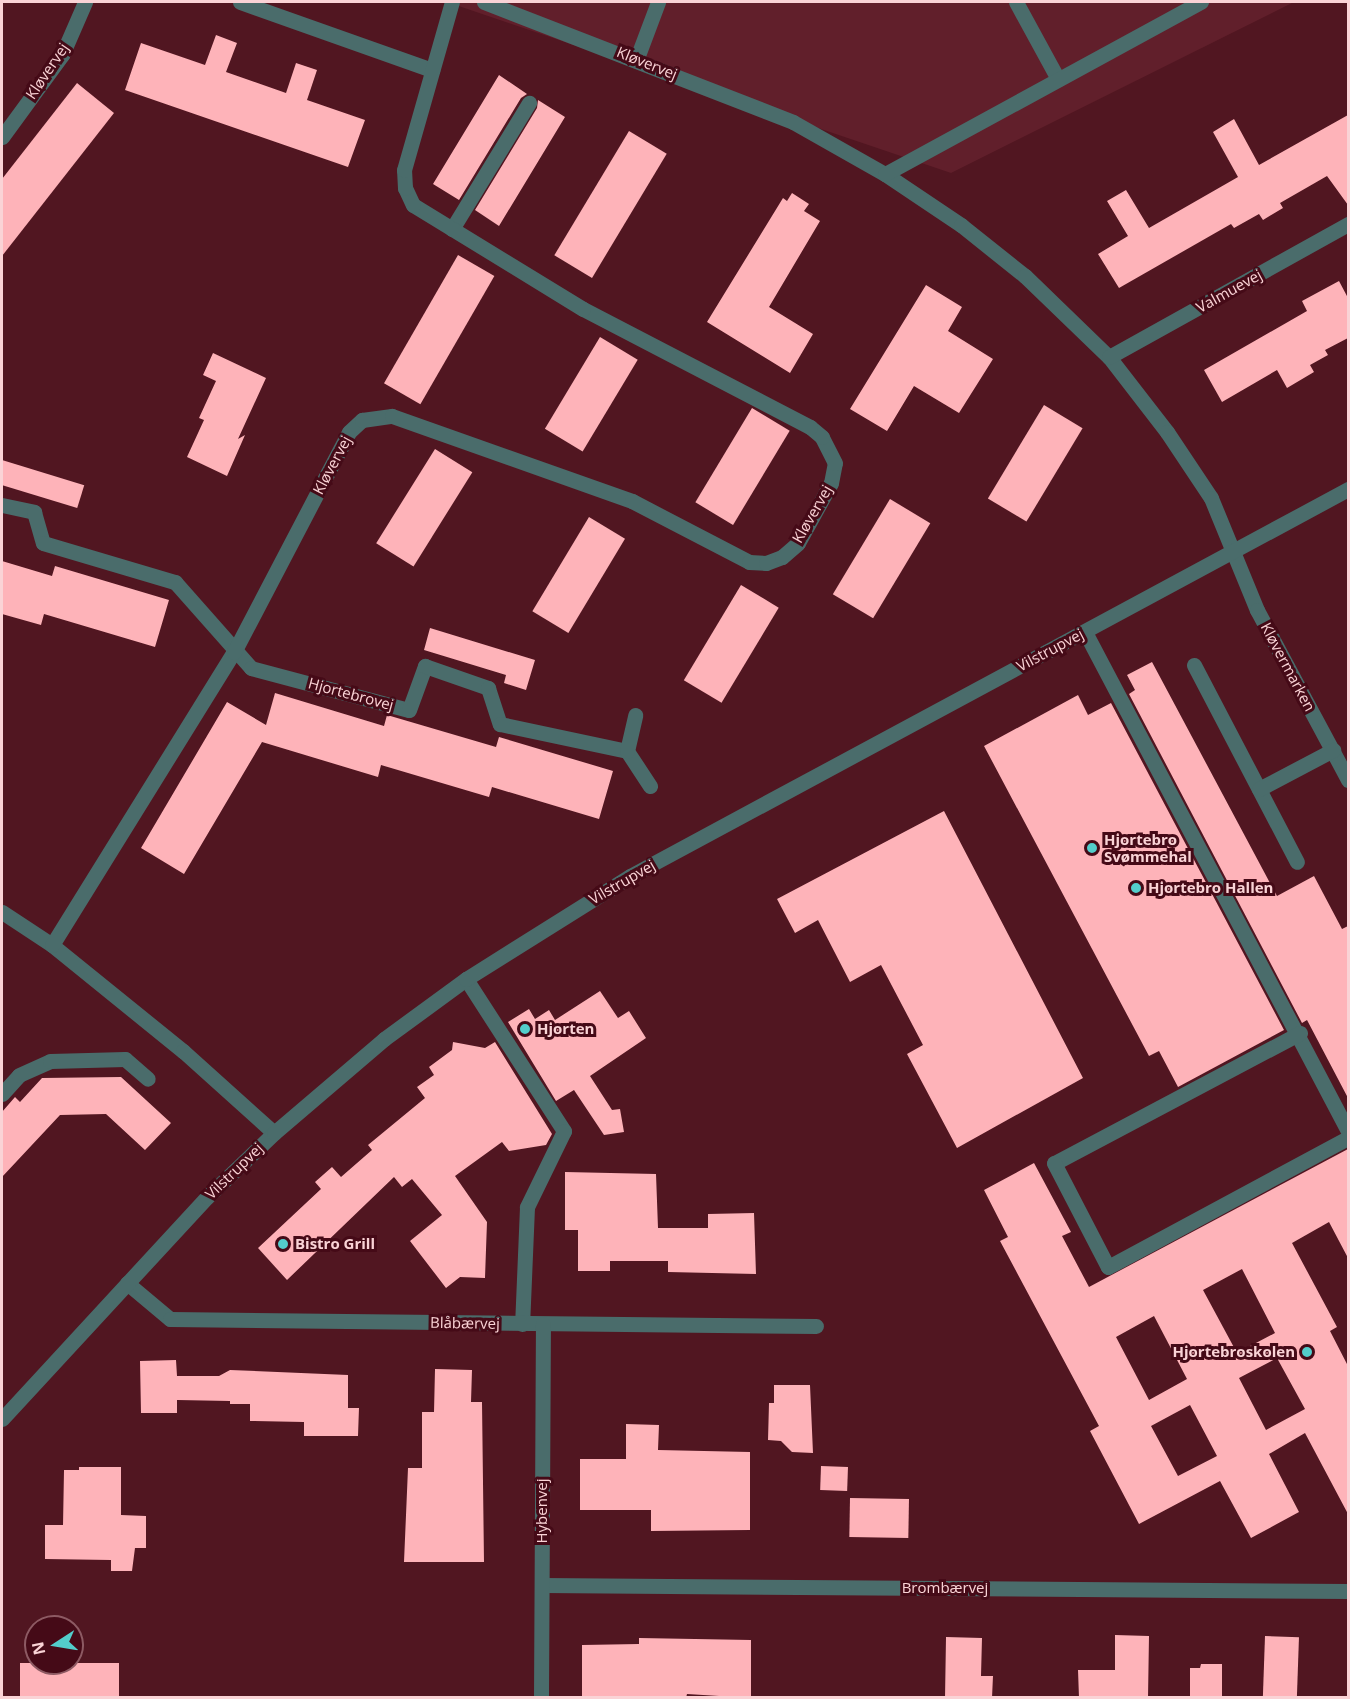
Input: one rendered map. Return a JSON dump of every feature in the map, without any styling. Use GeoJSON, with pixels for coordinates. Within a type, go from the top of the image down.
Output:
{"type":"FeatureCollection","features":[{"type":"Feature","properties":{"kind":"street","name":"Kløvervej"},"geometry":{"type":"LineString","coordinates":[[2,137],[62,55],[86,2]]}},
{"type":"Feature","properties":{"kind":"street"},"geometry":{"type":"LineString","coordinates":[[240,2],[432,70]]}},
{"type":"Feature","properties":{"kind":"street","name":"Kløvervej"},"geometry":{"type":"LineString","coordinates":[[234,652],[349,432],[362,420],[392,416],[632,501],[749,562],[782,558],[798,543],[831,483],[835,463],[822,437],[810,427],[583,309],[413,205],[405,188],[404,170],[452,2]]}},
{"type":"Feature","properties":{"kind":"street","name":"Kløvervej"},"geometry":{"type":"LineString","coordinates":[[489,2],[637,58],[793,122],[885,174],[961,225],[1025,276],[1109,357],[1167,432],[1211,498],[1231,553]]}},
{"type":"Feature","properties":{"kind":"street"},"geometry":{"type":"LineString","coordinates":[[637,58],[658,2]]}},
{"type":"Feature","properties":{"kind":"street"},"geometry":{"type":"LineString","coordinates":[[1016,2],[1058,79]]}},
{"type":"Feature","properties":{"kind":"street"},"geometry":{"type":"LineString","coordinates":[[885,174],[1201,2]]}},
{"type":"Feature","properties":{"kind":"street"},"geometry":{"type":"LineString","coordinates":[[452,229],[529,103]]}},
{"type":"Feature","properties":{"kind":"street","name":"Valmuevej"},"geometry":{"type":"LineString","coordinates":[[1109,357],[1348,224]]}},
{"type":"Feature","properties":{"kind":"street","name":"Vilstrupvej"},"geometry":{"type":"LineString","coordinates":[[2,1419],[207,1197],[274,1133],[384,1039],[466,979],[630,876],[1348,489]]}},
{"type":"Feature","properties":{"kind":"street","name":"Hjortebrovej"},"geometry":{"type":"LineString","coordinates":[[2,505],[34,512],[43,543],[175,582],[234,652],[251,668],[410,710],[425,666],[488,688],[500,724],[627,751]]}},
{"type":"Feature","properties":{"kind":"street","name":"Kløvermarken"},"geometry":{"type":"LineString","coordinates":[[1231,553],[1348,780]]}},
{"type":"Feature","properties":{"kind":"street"},"geometry":{"type":"LineString","coordinates":[[1085,632],[1300,1033],[1348,1131]]}},
{"type":"Feature","properties":{"kind":"street"},"geometry":{"type":"LineString","coordinates":[[52,945],[234,652]]}},
{"type":"Feature","properties":{"kind":"street"},"geometry":{"type":"LineString","coordinates":[[1194,665],[1298,862]]}},
{"type":"Feature","properties":{"kind":"street"},"geometry":{"type":"LineString","coordinates":[[634,715],[627,751],[650,786]]}},
{"type":"Feature","properties":{"kind":"street"},"geometry":{"type":"LineString","coordinates":[[1259,789],[1333,750]]}},
{"type":"Feature","properties":{"kind":"street"},"geometry":{"type":"LineString","coordinates":[[2,912],[52,945],[183,1051],[274,1133]]}},
{"type":"Feature","properties":{"kind":"street"},"geometry":{"type":"LineString","coordinates":[[466,979],[564,1131],[527,1207],[522,1324]]}},
{"type":"Feature","properties":{"kind":"street"},"geometry":{"type":"LineString","coordinates":[[1300,1033],[1054,1163],[1108,1267],[1348,1138]]}},
{"type":"Feature","properties":{"kind":"street"},"geometry":{"type":"LineString","coordinates":[[2,1094],[19,1075],[50,1061],[125,1059],[148,1079]]}},
{"type":"Feature","properties":{"kind":"street","name":"Blåbærvej"},"geometry":{"type":"LineString","coordinates":[[127,1283],[170,1319],[816,1326]]}},
{"type":"Feature","properties":{"kind":"street","name":"Hybenvej"},"geometry":{"type":"LineString","coordinates":[[541,1698],[543,1324]]}},
{"type":"Feature","properties":{"kind":"street","name":"Brombærvej"},"geometry":{"type":"LineString","coordinates":[[542,1585],[1348,1591]]}},
{"type":"Feature","properties":{"kind":"shaded area"},"geometry":{"type":"Polygon","coordinates":[[[447,2],[1294,2],[951,173],[447,2]]]}},
{"type":"Feature","properties":{"kind":"building"},"geometry":{"type":"Polygon","coordinates":[[[216,35],[237,43],[226,72],[286,93],[296,63],[317,70],[307,100],[365,120],[348,167],[125,90],[141,43],[205,65],[216,35]]]}},
{"type":"Feature","properties":{"kind":"building"},"geometry":{"type":"Polygon","coordinates":[[[499,75],[527,94],[521,98],[459,200],[433,184],[499,75]]]}},
{"type":"Feature","properties":{"kind":"building"},"geometry":{"type":"Polygon","coordinates":[[[77,83],[114,113],[2,256],[2,179],[77,83]]]}},
{"type":"Feature","properties":{"kind":"building"},"geometry":{"type":"Polygon","coordinates":[[[538,100],[565,117],[499,226],[475,210],[537,108],[538,100]]]}},
{"type":"Feature","properties":{"kind":"building"},"geometry":{"type":"Polygon","coordinates":[[[1348,115],[1348,205],[1327,176],[1280,203],[1283,208],[1263,220],[1259,214],[1234,228],[1231,224],[1119,288],[1098,254],[1128,236],[1107,201],[1126,190],[1149,228],[1238,177],[1213,132],[1234,119],[1259,165],[1348,115]]]}},
{"type":"Feature","properties":{"kind":"building"},"geometry":{"type":"Polygon","coordinates":[[[629,131],[667,154],[592,278],[554,255],[629,131]]]}},
{"type":"Feature","properties":{"kind":"building"},"geometry":{"type":"Polygon","coordinates":[[[792,193],[809,204],[804,211],[820,221],[769,307],[813,334],[790,373],[707,322],[783,198],[787,201],[792,193]]]}},
{"type":"Feature","properties":{"kind":"building"},"geometry":{"type":"Polygon","coordinates":[[[458,255],[494,276],[420,404],[384,383],[458,255]]]}},
{"type":"Feature","properties":{"kind":"building"},"geometry":{"type":"Polygon","coordinates":[[[1339,281],[1348,298],[1348,338],[1325,350],[1328,355],[1310,365],[1314,372],[1287,388],[1277,370],[1222,402],[1204,370],[1307,311],[1302,301],[1339,281]]]}},
{"type":"Feature","properties":{"kind":"building"},"geometry":{"type":"Polygon","coordinates":[[[926,285],[962,307],[948,331],[993,359],[959,413],[914,386],[887,431],[850,409],[926,285]]]}},
{"type":"Feature","properties":{"kind":"building"},"geometry":{"type":"Polygon","coordinates":[[[600,337],[638,360],[583,451],[545,429],[600,337]]]}},
{"type":"Feature","properties":{"kind":"building"},"geometry":{"type":"Polygon","coordinates":[[[213,353],[266,378],[238,439],[245,435],[227,476],[187,457],[204,420],[199,418],[216,381],[203,375],[213,353]]]}},
{"type":"Feature","properties":{"kind":"building"},"geometry":{"type":"Polygon","coordinates":[[[1044,405],[1083,428],[1026,522],[988,498],[1044,405]]]}},
{"type":"Feature","properties":{"kind":"building"},"geometry":{"type":"Polygon","coordinates":[[[752,408],[790,431],[733,525],[695,502],[752,408]]]}},
{"type":"Feature","properties":{"kind":"building"},"geometry":{"type":"Polygon","coordinates":[[[435,449],[472,472],[413,566],[376,543],[435,449]]]}},
{"type":"Feature","properties":{"kind":"building"},"geometry":{"type":"Polygon","coordinates":[[[2,460],[84,485],[77,508],[2,485],[2,460]]]}},
{"type":"Feature","properties":{"kind":"building"},"geometry":{"type":"Polygon","coordinates":[[[890,499],[930,523],[873,618],[833,594],[890,499]]]}},
{"type":"Feature","properties":{"kind":"building"},"geometry":{"type":"Polygon","coordinates":[[[589,517],[625,539],[568,633],[532,611],[589,517]]]}},
{"type":"Feature","properties":{"kind":"building"},"geometry":{"type":"Polygon","coordinates":[[[2,561],[52,576],[55,566],[169,600],[155,647],[44,614],[41,625],[2,614],[2,561]]]}},
{"type":"Feature","properties":{"kind":"building"},"geometry":{"type":"Polygon","coordinates":[[[741,585],[779,608],[722,703],[684,680],[741,585]]]}},
{"type":"Feature","properties":{"kind":"building"},"geometry":{"type":"Polygon","coordinates":[[[430,628],[535,660],[526,690],[504,683],[506,675],[424,650],[430,628]]]}},
{"type":"Feature","properties":{"kind":"building"},"geometry":{"type":"Polygon","coordinates":[[[1152,662],[1277,896],[1314,876],[1342,929],[1348,926],[1348,1098],[1307,1020],[1302,1023],[1129,694],[1135,690],[1127,675],[1152,662]]]}},
{"type":"Feature","properties":{"kind":"building"},"geometry":{"type":"Polygon","coordinates":[[[275,693],[384,726],[387,715],[496,747],[499,737],[613,771],[599,819],[492,787],[489,797],[381,765],[378,777],[262,742],[184,874],[141,848],[227,702],[266,725],[275,693]]]}},
{"type":"Feature","properties":{"kind":"building","name":"Hjortebro Hallen"},"geometry":{"type":"Polygon","coordinates":[[[1078,695],[1088,715],[1111,703],[1284,1030],[1178,1087],[1159,1051],[1149,1056],[984,746],[1078,695]]]}},
{"type":"Feature","properties":{"kind":"building"},"geometry":{"type":"Polygon","coordinates":[[[944,811],[1083,1078],[957,1148],[907,1054],[923,1045],[881,965],[850,982],[818,920],[795,933],[777,899],[944,811]]]}},
{"type":"Feature","properties":{"kind":"building"},"geometry":{"type":"Polygon","coordinates":[[[600,991],[618,1018],[629,1011],[646,1038],[590,1076],[612,1110],[620,1109],[624,1132],[604,1135],[574,1090],[556,1101],[508,1022],[529,1009],[535,1019],[549,1010],[555,1020],[600,991]]]}},
{"type":"Feature","properties":{"kind":"building"},"geometry":{"type":"Polygon","coordinates":[[[453,1042],[485,1048],[495,1042],[552,1134],[546,1145],[509,1151],[502,1142],[455,1176],[487,1222],[485,1278],[460,1277],[446,1288],[410,1241],[442,1215],[412,1179],[402,1187],[394,1177],[287,1280],[258,1248],[321,1189],[315,1182],[332,1167],[341,1177],[372,1150],[368,1145],[425,1098],[417,1087],[434,1075],[429,1067],[452,1050],[453,1042]]]}},
{"type":"Feature","properties":{"kind":"building"},"geometry":{"type":"Polygon","coordinates":[[[121,1077],[171,1123],[145,1150],[106,1114],[60,1115],[2,1177],[2,1112],[15,1097],[20,1102],[42,1078],[121,1077]]]}},
{"type":"Feature","properties":{"kind":"building","name":"Hjortebroskolen"},"geometry":{"type":"Polygon","coordinates":[[[1348,1149],[1348,1258],[1329,1222],[1292,1243],[1337,1327],[1330,1331],[1348,1366],[1348,1514],[1305,1433],[1269,1454],[1299,1512],[1251,1538],[1220,1481],[1139,1524],[1090,1431],[1099,1426],[1000,1241],[1008,1237],[984,1190],[1034,1163],[1071,1232],[1062,1236],[1089,1287],[1348,1149]],[[1242,1269],[1203,1290],[1237,1353],[1275,1333],[1242,1269]],[[1154,1316],[1116,1337],[1149,1400],[1187,1379],[1154,1316]],[[1277,1358],[1239,1378],[1266,1430],[1305,1409],[1277,1358]],[[1190,1405],[1151,1426],[1178,1476],[1217,1456],[1190,1405]]]}},
{"type":"Feature","properties":{"kind":"building"},"geometry":{"type":"Polygon","coordinates":[[[565,1172],[656,1174],[658,1228],[708,1228],[708,1214],[754,1213],[756,1274],[668,1272],[668,1261],[610,1261],[610,1271],[578,1271],[578,1230],[565,1230],[565,1172]]]}},
{"type":"Feature","properties":{"kind":"building"},"geometry":{"type":"Polygon","coordinates":[[[176,1360],[177,1376],[219,1376],[230,1370],[348,1375],[348,1408],[359,1408],[358,1436],[304,1436],[304,1422],[250,1421],[250,1404],[230,1404],[230,1401],[177,1400],[177,1413],[141,1413],[140,1361],[176,1360]]]}},
{"type":"Feature","properties":{"kind":"building"},"geometry":{"type":"Polygon","coordinates":[[[435,1369],[472,1370],[471,1402],[482,1402],[484,1562],[404,1562],[408,1468],[422,1468],[422,1412],[434,1412],[435,1369]]]}},
{"type":"Feature","properties":{"kind":"building"},"geometry":{"type":"Polygon","coordinates":[[[774,1385],[810,1385],[813,1453],[792,1452],[781,1441],[768,1440],[769,1403],[774,1403],[774,1385]]]}},
{"type":"Feature","properties":{"kind":"building"},"geometry":{"type":"Polygon","coordinates":[[[626,1424],[659,1425],[658,1450],[750,1452],[750,1530],[651,1531],[651,1510],[580,1510],[580,1459],[626,1459],[626,1424]]]}},
{"type":"Feature","properties":{"kind":"building"},"geometry":{"type":"Polygon","coordinates":[[[821,1466],[848,1467],[847,1491],[820,1490],[821,1466]]]}},
{"type":"Feature","properties":{"kind":"building"},"geometry":{"type":"Polygon","coordinates":[[[79,1467],[121,1467],[121,1515],[146,1516],[146,1548],[135,1548],[132,1571],[111,1571],[111,1560],[45,1559],[45,1525],[63,1525],[64,1470],[79,1470],[79,1467]]]}},
{"type":"Feature","properties":{"kind":"building"},"geometry":{"type":"Polygon","coordinates":[[[850,1498],[909,1499],[908,1538],[849,1537],[850,1498]]]}},
{"type":"Feature","properties":{"kind":"building"},"geometry":{"type":"Polygon","coordinates":[[[1115,1635],[1149,1636],[1148,1698],[1079,1698],[1078,1670],[1115,1670],[1115,1635]]]}},
{"type":"Feature","properties":{"kind":"building"},"geometry":{"type":"Polygon","coordinates":[[[1265,1636],[1299,1637],[1297,1698],[1263,1698],[1265,1636]]]}},
{"type":"Feature","properties":{"kind":"building"},"geometry":{"type":"Polygon","coordinates":[[[946,1637],[982,1638],[981,1676],[993,1676],[992,1698],[945,1698],[946,1637]]]}},
{"type":"Feature","properties":{"kind":"building"},"geometry":{"type":"Polygon","coordinates":[[[639,1638],[751,1640],[751,1698],[687,1694],[686,1698],[582,1698],[582,1645],[639,1644],[639,1638]]]}},
{"type":"Feature","properties":{"kind":"building"},"geometry":{"type":"Polygon","coordinates":[[[20,1663],[24,1663],[24,1675],[84,1675],[84,1663],[119,1663],[119,1697],[20,1697],[20,1663]]]}},
{"type":"Feature","properties":{"kind":"building"},"geometry":{"type":"Polygon","coordinates":[[[1201,1664],[1222,1664],[1222,1698],[1190,1698],[1190,1668],[1200,1668],[1201,1664]]]}},
{"type":"Feature","properties":{"kind":"place","name":"Hjortebro Svømmehal"},"geometry":{"type":"Point","coordinates":[1092,848]}},
{"type":"Feature","properties":{"kind":"place","name":"Hjortebro Hallen"},"geometry":{"type":"Point","coordinates":[1136,888]}},
{"type":"Feature","properties":{"kind":"place","name":"Hjorten"},"geometry":{"type":"Point","coordinates":[525,1029]}},
{"type":"Feature","properties":{"kind":"place","name":"Bistro Grill"},"geometry":{"type":"Point","coordinates":[283,1244]}},
{"type":"Feature","properties":{"kind":"place","name":"Hjortebroskolen"},"geometry":{"type":"Point","coordinates":[1307,1352]}}]}
